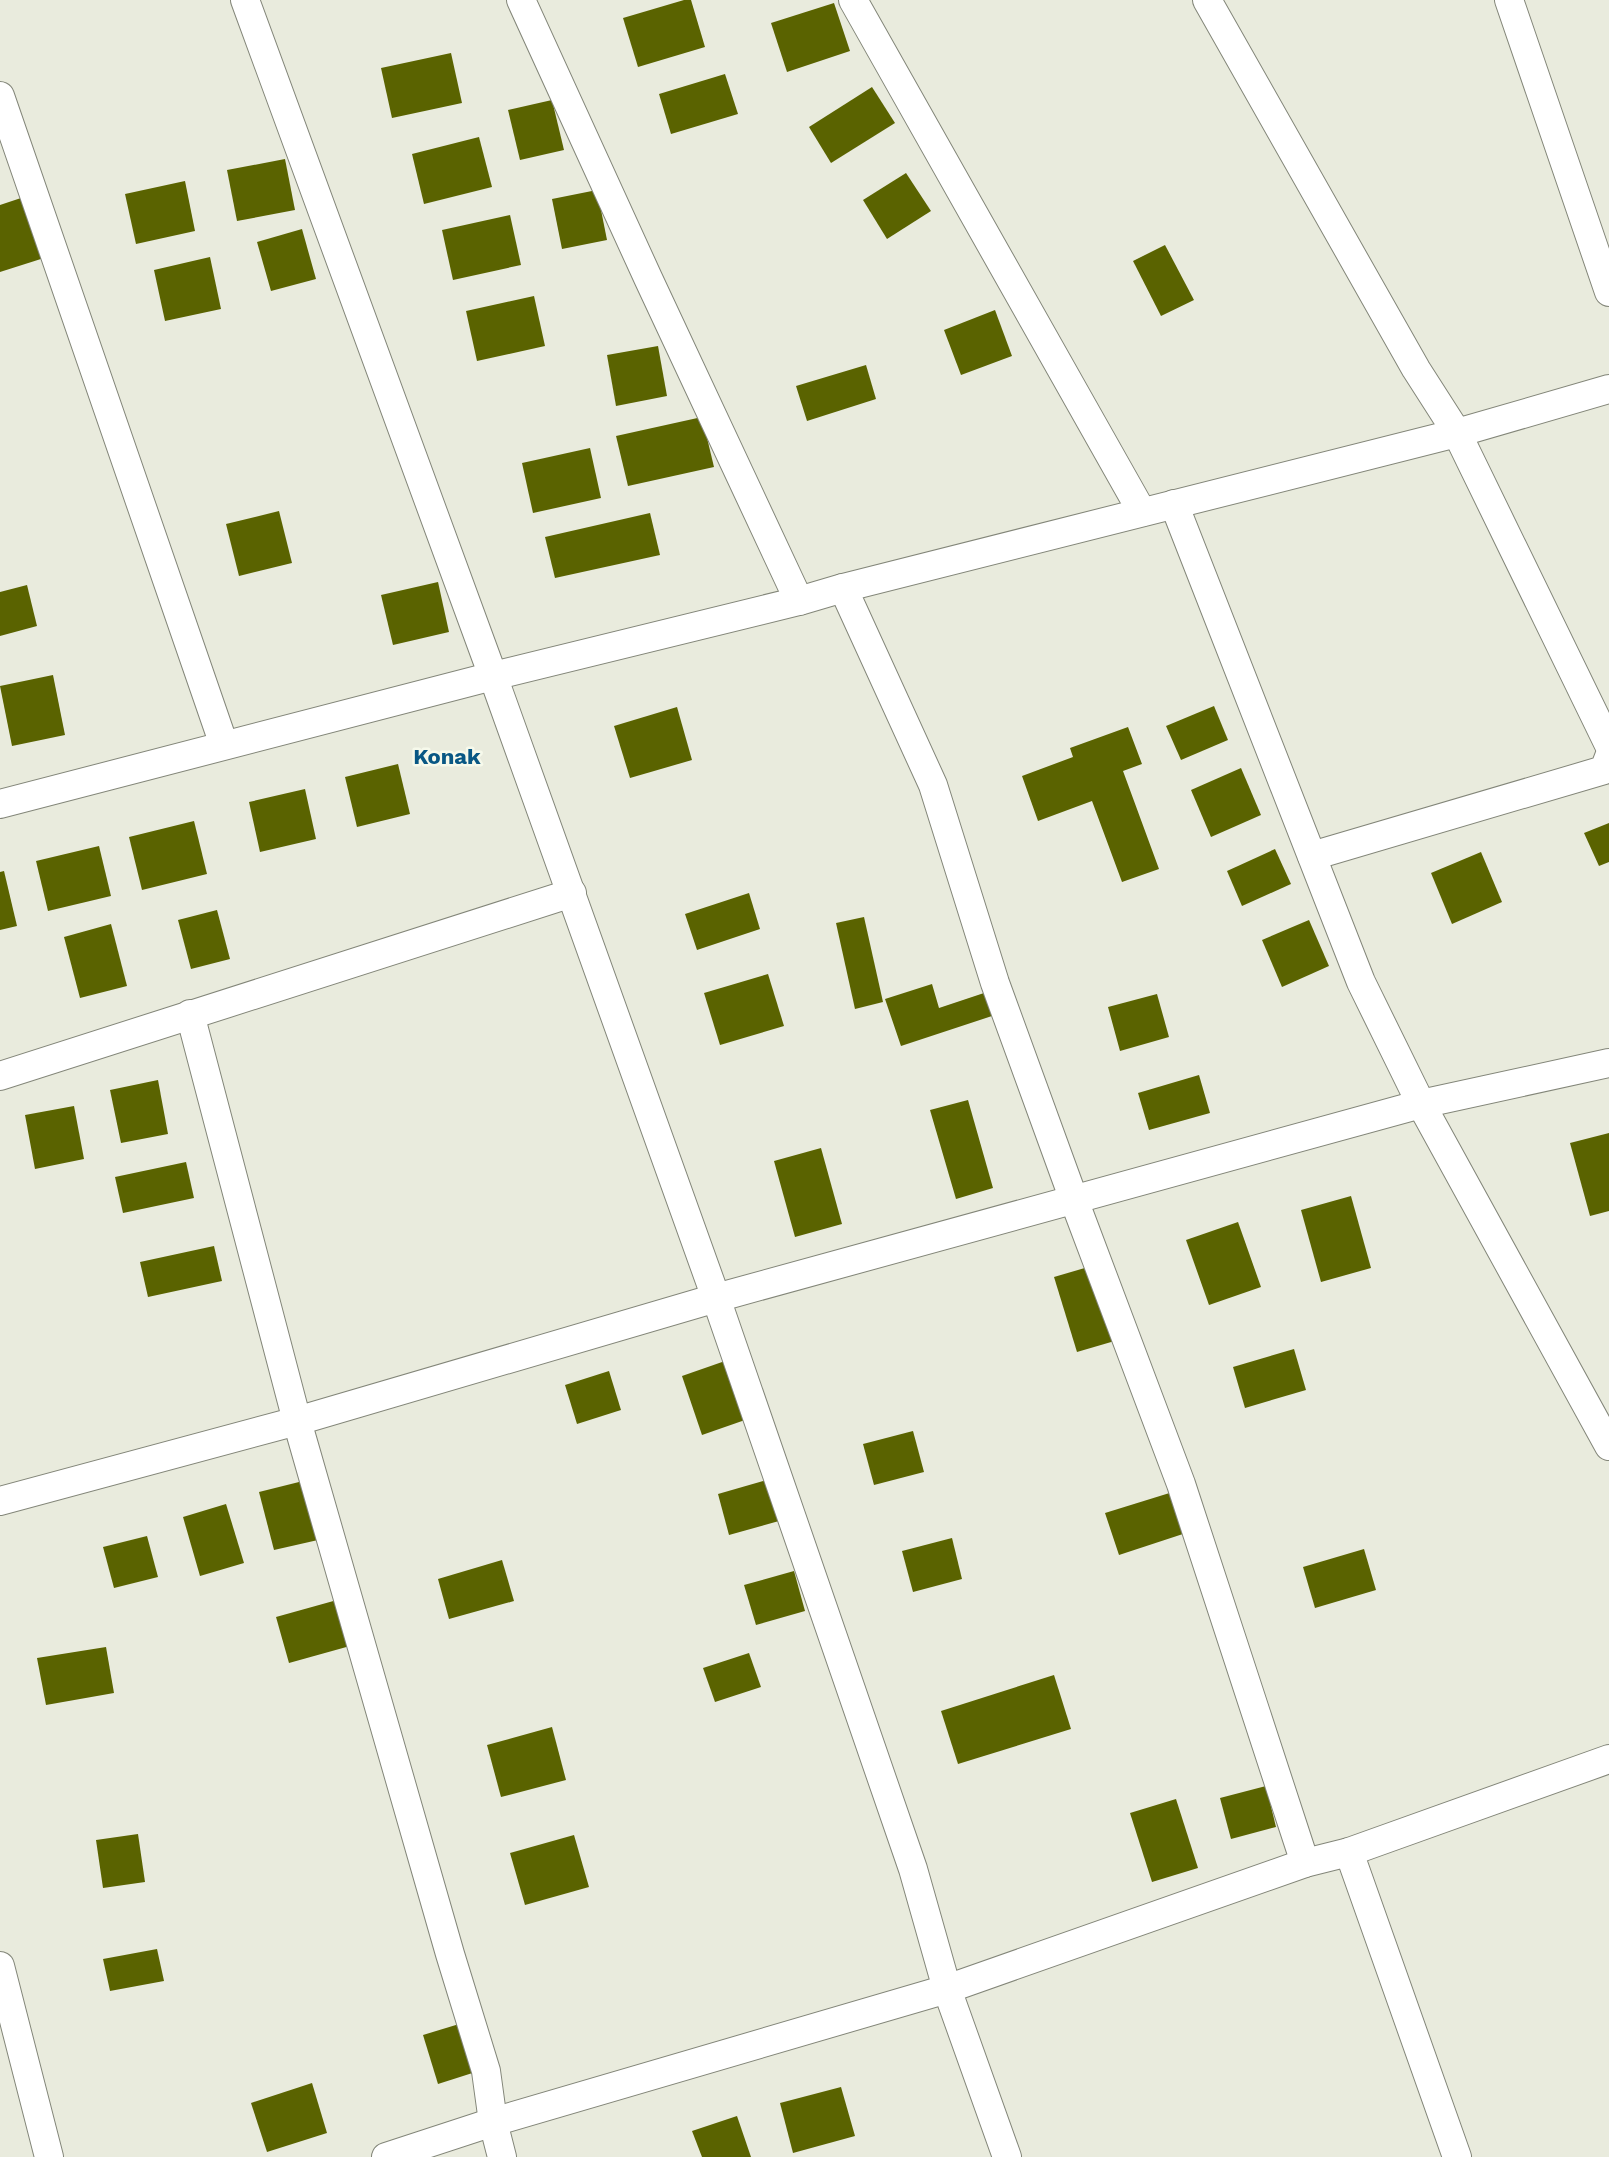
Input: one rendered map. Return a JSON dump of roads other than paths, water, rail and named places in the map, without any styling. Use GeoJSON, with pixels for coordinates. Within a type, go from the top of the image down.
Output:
{"type":"FeatureCollection","features":[{"type":"Feature","properties":{"kind":"street"},"geometry":{"type":"LineString","coordinates":[[245,0],[572,893],[716,1298],[910,1860],[947,1989],[1007,2157]]}},
{"type":"Feature","properties":{"kind":"street"},"geometry":{"type":"LineString","coordinates":[[521,0],[648,278],[800,601]]}},
{"type":"Feature","properties":{"kind":"street"},"geometry":{"type":"LineString","coordinates":[[853,0],[1142,512]]}},
{"type":"Feature","properties":{"kind":"street"},"geometry":{"type":"LineString","coordinates":[[1207,0],[1416,369],[1457,433],[1609,745]]}},
{"type":"Feature","properties":{"kind":"street"},"geometry":{"type":"LineString","coordinates":[[1509,0],[1609,292]]}},
{"type":"Feature","properties":{"kind":"street"},"geometry":{"type":"LineString","coordinates":[[0,96],[224,745]]}},
{"type":"Feature","properties":{"kind":"street"},"geometry":{"type":"LineString","coordinates":[[0,804],[493,676],[800,601],[843,588],[1457,433],[1609,389]]}},
{"type":"Feature","properties":{"kind":"street"},"geometry":{"type":"LineString","coordinates":[[1174,504],[1361,982],[1421,1104],[1609,1446]]}},
{"type":"Feature","properties":{"kind":"street"},"geometry":{"type":"LineString","coordinates":[[843,588],[933,785],[995,983],[1181,1484],[1305,1863]]}},
{"type":"Feature","properties":{"kind":"street"},"geometry":{"type":"LineString","coordinates":[[1312,856],[1604,770],[1609,757]]}},
{"type":"Feature","properties":{"kind":"street"},"geometry":{"type":"LineString","coordinates":[[0,1076],[572,893]]}},
{"type":"Feature","properties":{"kind":"street"},"geometry":{"type":"LineString","coordinates":[[190,1014],[297,1421],[450,1954],[486,2071],[493,2122],[502,2157]]}},
{"type":"Feature","properties":{"kind":"street"},"geometry":{"type":"LineString","coordinates":[[0,1501],[297,1421],[716,1298],[1421,1104],[1609,1063]]}},
{"type":"Feature","properties":{"kind":"street"},"geometry":{"type":"LineString","coordinates":[[386,2157],[493,2122],[947,1989],[1305,1863],[1349,1852],[1609,1759]]}},
{"type":"Feature","properties":{"kind":"street"},"geometry":{"type":"LineString","coordinates":[[1349,1852],[1457,2157]]}},
{"type":"Feature","properties":{"kind":"street"},"geometry":{"type":"LineString","coordinates":[[0,1966],[49,2157]]}},
{"type":"Feature","properties":{"kind":"district","name":"Konak"},"geometry":{"type":"Point","coordinates":[447,756]}}]}
